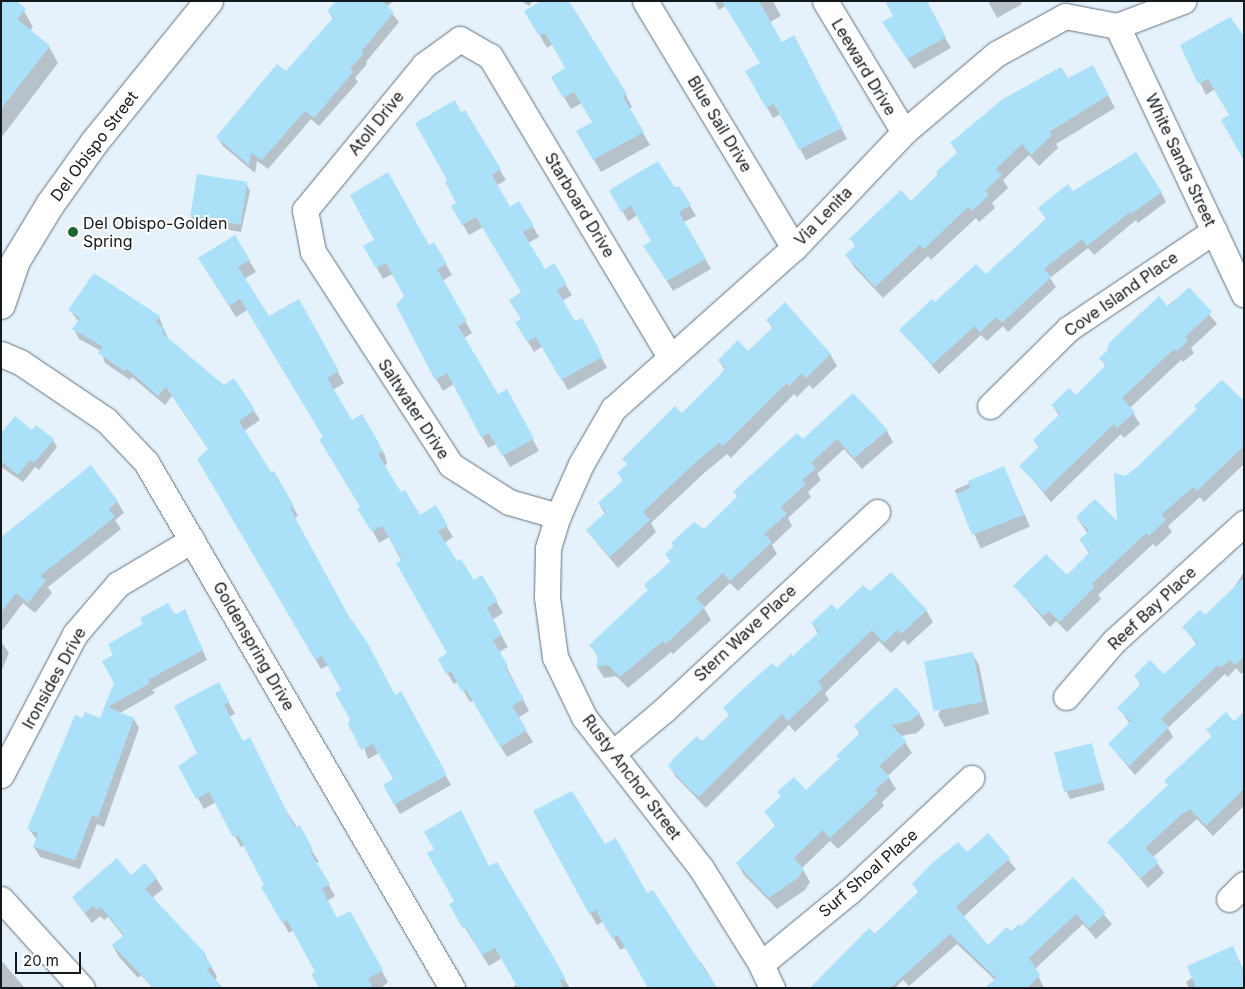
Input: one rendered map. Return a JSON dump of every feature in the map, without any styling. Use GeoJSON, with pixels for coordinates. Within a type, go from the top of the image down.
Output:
{"type":"FeatureCollection","features":[{"type":"Feature","properties":{"kind":"main road","name":"Del Obispo Street"},"geometry":{"type":"LineString","coordinates":[[1,305],[16,262],[50,205],[101,134],[209,1]]}},
{"type":"Feature","properties":{"kind":"street","name":"Blue Sail Drive"},"geometry":{"type":"LineString","coordinates":[[646,1],[794,248]]}},
{"type":"Feature","properties":{"kind":"street","name":"Leeward Drive"},"geometry":{"type":"LineString","coordinates":[[825,1],[904,132]]}},
{"type":"Feature","properties":{"kind":"street"},"geometry":{"type":"LineString","coordinates":[[1117,26],[1183,1]]}},
{"type":"Feature","properties":{"kind":"street","name":"Via Lenita"},"geometry":{"type":"LineString","coordinates":[[548,548],[558,516],[581,464],[613,409],[670,355],[794,248],[904,132],[996,54],[1064,16],[1117,26]]}},
{"type":"Feature","properties":{"kind":"street","name":"White Sands Street"},"geometry":{"type":"LineString","coordinates":[[1117,26],[1244,295]]}},
{"type":"Feature","properties":{"kind":"street","name":"Atoll Drive"},"geometry":{"type":"LineString","coordinates":[[313,252],[304,210],[424,65],[460,39],[490,56]]}},
{"type":"Feature","properties":{"kind":"street","name":"Starboard Drive"},"geometry":{"type":"LineString","coordinates":[[490,56],[670,355]]}},
{"type":"Feature","properties":{"kind":"street","name":"Cove Island Place"},"geometry":{"type":"LineString","coordinates":[[990,406],[1068,329],[1214,231]]}},
{"type":"Feature","properties":{"kind":"street","name":"Saltwater Drive"},"geometry":{"type":"LineString","coordinates":[[313,252],[451,465],[509,502],[558,516]]}},
{"type":"Feature","properties":{"kind":"street","name":"Goldenspring Drive"},"geometry":{"type":"LineString","coordinates":[[1,354],[20,362],[106,420],[146,462],[452,988]]}},
{"type":"Feature","properties":{"kind":"street","name":"Stern Wave Place"},"geometry":{"type":"LineString","coordinates":[[613,753],[664,710],[877,512]]}},
{"type":"Feature","properties":{"kind":"street","name":"Reef Bay Place"},"geometry":{"type":"LineString","coordinates":[[1066,697],[1114,641],[1244,523]]}},
{"type":"Feature","properties":{"kind":"street","name":"Ironsides Drive"},"geometry":{"type":"LineString","coordinates":[[1,775],[75,634],[118,584],[192,540]]}},
{"type":"Feature","properties":{"kind":"street","name":"Rusty Anchor Street"},"geometry":{"type":"LineString","coordinates":[[548,548],[547,597],[555,658],[584,717],[701,868],[761,964],[772,988]]}},
{"type":"Feature","properties":{"kind":"street","name":"Surf Shoal Place"},"geometry":{"type":"LineString","coordinates":[[761,964],[850,891],[972,778]]}},
{"type":"Feature","properties":{"kind":"street"},"geometry":{"type":"LineString","coordinates":[[1,899],[82,988]]}},
{"type":"Feature","properties":{"kind":"building"},"geometry":{"type":"Polygon","coordinates":[[[1,1],[17,1],[26,9],[17,19],[50,46],[1,109],[1,1]]]}},
{"type":"Feature","properties":{"kind":"building"},"geometry":{"type":"Polygon","coordinates":[[[336,1],[382,1],[394,12],[361,52],[363,54],[350,69],[353,72],[314,118],[305,111],[262,160],[251,153],[249,165],[216,137],[277,64],[286,71],[334,17],[327,11],[336,1]]]}},
{"type":"Feature","properties":{"kind":"building"},"geometry":{"type":"Polygon","coordinates":[[[541,1],[569,1],[627,94],[623,97],[644,132],[593,160],[576,131],[592,122],[574,92],[563,98],[551,77],[565,68],[545,33],[539,36],[524,11],[541,1]]]}},
{"type":"Feature","properties":{"kind":"building"},"geometry":{"type":"Polygon","coordinates":[[[722,1],[759,1],[782,42],[794,35],[842,128],[799,150],[774,104],[766,108],[745,71],[760,63],[722,1]]]}},
{"type":"Feature","properties":{"kind":"building"},"geometry":{"type":"Polygon","coordinates":[[[885,1],[927,1],[946,37],[907,59],[882,22],[893,16],[885,1]]]}},
{"type":"Feature","properties":{"kind":"building"},"geometry":{"type":"Polygon","coordinates":[[[1230,17],[1244,36],[1244,161],[1221,120],[1229,115],[1208,79],[1198,84],[1180,45],[1230,17]]]}},
{"type":"Feature","properties":{"kind":"building"},"geometry":{"type":"Polygon","coordinates":[[[1093,65],[1109,95],[1049,132],[1052,135],[1031,155],[1022,144],[996,169],[1002,175],[985,191],[989,195],[972,211],[968,207],[924,249],[920,245],[875,287],[845,255],[856,245],[849,239],[901,190],[911,201],[938,175],[936,172],[958,152],[950,143],[1003,99],[1061,67],[1068,78],[1093,65]]]}},
{"type":"Feature","properties":{"kind":"building"},"geometry":{"type":"Polygon","coordinates":[[[455,100],[461,112],[465,110],[501,169],[492,175],[510,207],[519,201],[534,226],[523,232],[545,269],[554,263],[567,284],[557,290],[575,321],[582,318],[602,357],[561,380],[536,337],[527,342],[515,322],[521,319],[509,300],[521,292],[476,217],[462,225],[451,206],[456,203],[445,182],[447,180],[415,123],[455,100]]]}},
{"type":"Feature","properties":{"kind":"building"},"geometry":{"type":"Polygon","coordinates":[[[1136,152],[1162,192],[1131,214],[1130,212],[1087,246],[1082,239],[1044,269],[1051,277],[1002,323],[996,317],[980,332],[975,326],[932,365],[899,330],[932,299],[935,302],[976,264],[986,274],[1046,219],[1038,208],[1068,184],[1073,191],[1136,152]]]}},
{"type":"Feature","properties":{"kind":"building"},"geometry":{"type":"Polygon","coordinates":[[[658,161],[675,188],[679,186],[691,205],[679,212],[706,259],[667,281],[643,246],[651,241],[631,206],[621,212],[609,190],[658,161]]]}},
{"type":"Feature","properties":{"kind":"building"},"geometry":{"type":"Polygon","coordinates":[[[388,172],[429,245],[434,242],[447,264],[437,269],[467,321],[458,326],[498,394],[507,389],[534,439],[502,456],[489,433],[481,437],[447,373],[435,380],[396,305],[404,296],[386,263],[376,268],[363,246],[374,240],[350,195],[388,172]]]}},
{"type":"Feature","properties":{"kind":"building"},"geometry":{"type":"Polygon","coordinates":[[[197,174],[247,182],[241,224],[190,216],[197,174]]]}},
{"type":"Feature","properties":{"kind":"building"},"geometry":{"type":"Polygon","coordinates":[[[235,235],[250,260],[238,267],[269,316],[299,299],[339,371],[327,378],[352,420],[362,414],[379,443],[382,452],[378,454],[401,492],[405,490],[420,515],[436,505],[448,526],[438,531],[457,561],[461,559],[474,580],[482,575],[498,601],[487,608],[502,635],[493,640],[508,666],[505,668],[524,699],[512,706],[527,730],[500,747],[466,690],[462,692],[451,671],[446,674],[438,659],[447,653],[396,563],[402,560],[382,526],[372,532],[357,509],[360,507],[319,439],[323,437],[240,299],[229,306],[198,258],[235,235]]]}},
{"type":"Feature","properties":{"kind":"building"},"geometry":{"type":"Polygon","coordinates":[[[94,273],[160,316],[156,322],[165,329],[162,333],[224,385],[234,378],[255,410],[239,421],[271,472],[274,471],[294,506],[290,508],[348,615],[367,642],[395,695],[401,691],[447,775],[394,805],[383,785],[393,779],[373,744],[361,750],[348,724],[350,719],[335,693],[341,690],[322,656],[315,660],[197,459],[208,449],[166,387],[158,396],[126,368],[124,371],[98,353],[103,347],[72,329],[80,318],[68,310],[94,273]]]}},
{"type":"Feature","properties":{"kind":"building"},"geometry":{"type":"Polygon","coordinates":[[[1189,287],[1212,312],[1185,337],[1188,341],[1176,352],[1174,349],[1122,398],[1135,412],[1117,428],[1114,424],[1044,492],[1019,466],[1039,447],[1033,440],[1060,414],[1051,405],[1069,388],[1076,395],[1106,365],[1099,358],[1107,351],[1109,343],[1159,296],[1168,307],[1189,287]]]}},
{"type":"Feature","properties":{"kind":"building"},"geometry":{"type":"Polygon","coordinates":[[[785,302],[831,354],[806,378],[801,374],[789,386],[787,383],[723,446],[719,443],[696,462],[643,512],[650,520],[610,557],[586,530],[606,512],[598,503],[623,480],[617,473],[627,464],[622,459],[675,406],[682,413],[722,373],[725,367],[718,360],[738,340],[748,351],[773,327],[766,320],[785,302]]]}},
{"type":"Feature","properties":{"kind":"building"},"geometry":{"type":"Polygon","coordinates":[[[1222,380],[1244,401],[1244,446],[1197,491],[1193,487],[1161,515],[1166,520],[1149,536],[1146,533],[1092,584],[1095,587],[1060,622],[1049,611],[1043,616],[1013,586],[1046,554],[1067,575],[1090,552],[1079,540],[1089,531],[1076,517],[1095,499],[1117,521],[1114,473],[1125,476],[1137,467],[1197,409],[1194,406],[1222,380]]]}},
{"type":"Feature","properties":{"kind":"building"},"geometry":{"type":"Polygon","coordinates":[[[853,393],[888,430],[854,458],[837,439],[811,463],[816,468],[802,480],[806,484],[781,507],[787,514],[764,534],[772,542],[730,581],[723,573],[696,598],[705,607],[666,644],[663,641],[620,677],[608,665],[596,667],[598,655],[589,645],[648,590],[644,585],[671,561],[665,554],[674,546],[671,543],[694,522],[704,529],[738,496],[733,492],[797,433],[803,439],[853,393]]]}},
{"type":"Feature","properties":{"kind":"building"},"geometry":{"type":"Polygon","coordinates":[[[15,416],[32,430],[36,425],[54,439],[34,463],[30,460],[18,475],[1,461],[1,433],[15,416]]]}},
{"type":"Feature","properties":{"kind":"building"},"geometry":{"type":"Polygon","coordinates":[[[91,465],[118,501],[109,509],[115,517],[40,576],[46,580],[28,603],[16,593],[1,612],[1,537],[91,465]]]}},
{"type":"Feature","properties":{"kind":"building"},"geometry":{"type":"Polygon","coordinates":[[[1004,466],[1024,515],[972,535],[956,494],[970,488],[968,481],[1004,466]]]}},
{"type":"Feature","properties":{"kind":"building"},"geometry":{"type":"Polygon","coordinates":[[[891,572],[927,610],[901,634],[897,630],[884,643],[872,630],[818,682],[823,688],[788,721],[782,714],[699,797],[690,790],[668,766],[675,757],[697,736],[702,741],[729,715],[723,708],[772,663],[777,668],[791,654],[793,656],[819,632],[811,623],[832,604],[837,610],[863,585],[870,591],[891,572]]]}},
{"type":"Feature","properties":{"kind":"building"},"geometry":{"type":"Polygon","coordinates":[[[1244,578],[1244,657],[1235,665],[1230,660],[1221,668],[1218,665],[1161,719],[1169,727],[1129,766],[1108,744],[1131,721],[1117,708],[1141,684],[1134,676],[1150,660],[1164,674],[1197,643],[1182,627],[1200,610],[1205,615],[1244,578]]]}},
{"type":"Feature","properties":{"kind":"building"},"geometry":{"type":"Polygon","coordinates":[[[168,603],[175,615],[185,609],[203,650],[148,680],[150,683],[108,707],[134,718],[98,818],[92,815],[75,860],[33,847],[38,833],[27,829],[75,715],[82,718],[85,712],[100,718],[114,683],[102,661],[113,655],[108,644],[143,624],[140,618],[168,603]]]}},
{"type":"Feature","properties":{"kind":"building"},"geometry":{"type":"Polygon","coordinates":[[[973,652],[983,702],[934,712],[924,662],[973,652]]]}},
{"type":"Feature","properties":{"kind":"building"},"geometry":{"type":"Polygon","coordinates":[[[219,682],[229,702],[224,705],[243,741],[250,737],[295,828],[300,825],[313,850],[310,852],[330,884],[322,889],[337,918],[350,911],[383,970],[368,979],[373,988],[319,988],[311,974],[315,972],[287,920],[282,923],[261,887],[264,885],[238,835],[233,837],[209,792],[196,799],[178,766],[197,753],[174,706],[219,682]]]}},
{"type":"Feature","properties":{"kind":"building"},"geometry":{"type":"Polygon","coordinates":[[[896,687],[920,713],[910,721],[891,725],[907,741],[879,766],[890,777],[875,790],[878,793],[830,838],[823,830],[794,858],[804,869],[798,878],[769,898],[736,863],[776,825],[764,812],[781,796],[777,792],[794,777],[806,790],[839,759],[836,756],[860,733],[854,726],[896,687]]]}},
{"type":"Feature","properties":{"kind":"building"},"geometry":{"type":"Polygon","coordinates":[[[1226,712],[1234,721],[1244,712],[1244,789],[1206,826],[1190,809],[1181,815],[1145,848],[1159,862],[1141,878],[1107,842],[1168,785],[1164,781],[1212,736],[1206,730],[1226,712]]]}},
{"type":"Feature","properties":{"kind":"building"},"geometry":{"type":"Polygon","coordinates":[[[1092,743],[1102,783],[1064,792],[1054,752],[1092,743]]]}},
{"type":"Feature","properties":{"kind":"building"},"geometry":{"type":"Polygon","coordinates":[[[572,791],[605,844],[616,838],[647,893],[653,890],[717,988],[648,988],[618,935],[612,939],[596,910],[589,914],[533,811],[572,791]]]}},
{"type":"Feature","properties":{"kind":"building"},"geometry":{"type":"Polygon","coordinates":[[[461,810],[489,866],[497,862],[549,949],[565,978],[560,981],[563,988],[518,988],[495,948],[482,955],[466,927],[463,929],[449,904],[454,901],[427,853],[434,849],[424,832],[461,810]]]}},
{"type":"Feature","properties":{"kind":"building"},"geometry":{"type":"Polygon","coordinates":[[[988,833],[1010,858],[956,907],[988,945],[1007,927],[1011,931],[1019,924],[1021,926],[1073,877],[1106,913],[1089,928],[1076,914],[1029,958],[1040,975],[1027,988],[985,988],[996,978],[950,934],[890,988],[810,988],[869,928],[875,934],[919,891],[912,884],[930,865],[958,842],[967,852],[988,833]]]}},
{"type":"Feature","properties":{"kind":"building"},"geometry":{"type":"Polygon","coordinates":[[[117,858],[131,875],[145,863],[157,878],[145,889],[206,954],[204,956],[212,966],[207,970],[223,988],[154,988],[112,945],[124,935],[101,907],[97,910],[93,906],[85,913],[72,897],[117,858]]]}},
{"type":"Feature","properties":{"kind":"building"},"geometry":{"type":"Polygon","coordinates":[[[1233,946],[1244,973],[1244,988],[1196,988],[1187,966],[1233,946]]]}},
{"type":"Feature","properties":{"kind":"place","name":"Del Obispo-Golden Spring"},"geometry":{"type":"Point","coordinates":[73,232]}}]}
